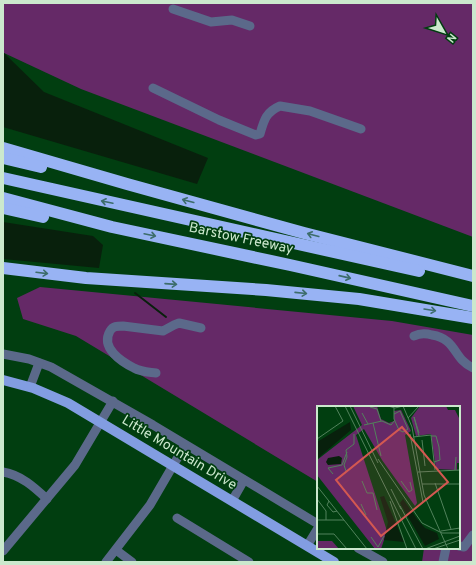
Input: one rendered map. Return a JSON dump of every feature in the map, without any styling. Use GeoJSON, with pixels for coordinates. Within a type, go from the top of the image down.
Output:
{"type":"FeatureCollection","features":[{"type":"Feature","properties":{"kind":"highway"},"geometry":{"type":"LineString","coordinates":[[3,148],[348,245],[473,276]]}},
{"type":"Feature","properties":{"kind":"highway"},"geometry":{"type":"LineString","coordinates":[[3,158],[127,184]]}},
{"type":"Feature","properties":{"kind":"highway","name":"Barstow Freeway"},"geometry":{"type":"LineString","coordinates":[[3,178],[294,244],[473,282]]}},
{"type":"Feature","properties":{"kind":"highway","name":"Barstow Freeway"},"geometry":{"type":"LineString","coordinates":[[3,198],[112,227],[473,306]]}},
{"type":"Feature","properties":{"kind":"highway"},"geometry":{"type":"LineString","coordinates":[[3,208],[59,220],[112,227]]}},
{"type":"Feature","properties":{"kind":"highway"},"geometry":{"type":"LineString","coordinates":[[3,268],[86,278],[266,290],[359,299],[473,318]]}},
{"type":"Feature","properties":{"kind":"main road","name":"Little Mountain Drive"},"geometry":{"type":"LineString","coordinates":[[3,380],[30,387],[68,403],[334,562]]}},
{"type":"Feature","properties":{"kind":"street"},"geometry":{"type":"LineString","coordinates":[[173,9],[211,22],[232,20],[250,26]]}},
{"type":"Feature","properties":{"kind":"street"},"geometry":{"type":"LineString","coordinates":[[153,88],[219,120],[256,135],[260,134],[265,118],[272,110],[280,106],[310,111],[361,129]]}},
{"type":"Feature","properties":{"kind":"street"},"geometry":{"type":"LineString","coordinates":[[156,373],[134,368],[110,350],[107,336],[112,328],[123,326],[164,331],[174,324],[179,323],[201,328]]}},
{"type":"Feature","properties":{"kind":"street"},"geometry":{"type":"LineString","coordinates":[[414,336],[420,333],[443,337],[449,342],[461,359],[473,368]]}},
{"type":"Feature","properties":{"kind":"street"},"geometry":{"type":"LineString","coordinates":[[3,354],[51,367],[113,401],[317,523]]}},
{"type":"Feature","properties":{"kind":"street"},"geometry":{"type":"LineString","coordinates":[[30,387],[39,363]]}},
{"type":"Feature","properties":{"kind":"street"},"geometry":{"type":"LineString","coordinates":[[3,551],[75,465],[102,422],[113,401]]}},
{"type":"Feature","properties":{"kind":"street"},"geometry":{"type":"LineString","coordinates":[[106,562],[150,505],[185,445]]}},
{"type":"Feature","properties":{"kind":"street"},"geometry":{"type":"LineString","coordinates":[[3,472],[10,473],[28,483],[48,499]]}},
{"type":"Feature","properties":{"kind":"street"},"geometry":{"type":"LineString","coordinates":[[232,501],[244,480]]}},
{"type":"Feature","properties":{"kind":"street"},"geometry":{"type":"LineString","coordinates":[[177,518],[249,562]]}},
{"type":"Feature","properties":{"kind":"street"},"geometry":{"type":"LineString","coordinates":[[307,546],[317,530]]}},
{"type":"Feature","properties":{"kind":"street"},"geometry":{"type":"LineString","coordinates":[[460,546],[464,547],[473,535]]}},
{"type":"Feature","properties":{"kind":"street"},"geometry":{"type":"LineString","coordinates":[[360,549],[383,562]]}},
{"type":"Feature","properties":{"kind":"street"},"geometry":{"type":"LineString","coordinates":[[443,562],[446,549]]}},
{"type":"Feature","properties":{"kind":"street"},"geometry":{"type":"LineString","coordinates":[[116,550],[132,562]]}},
{"type":"Feature","properties":{"kind":"shaded area"},"geometry":{"type":"Polygon","coordinates":[[[3,3],[473,3],[473,237],[81,89],[4,53],[3,3]]]}},
{"type":"Feature","properties":{"kind":"shaded area"},"geometry":{"type":"Polygon","coordinates":[[[3,52],[44,92],[208,158],[197,184],[3,127],[3,52]]]}},
{"type":"Feature","properties":{"kind":"shaded area"},"geometry":{"type":"Polygon","coordinates":[[[3,222],[93,236],[103,245],[99,268],[3,259],[3,222]]]}},
{"type":"Feature","properties":{"kind":"shaded area"},"geometry":{"type":"Polygon","coordinates":[[[40,287],[392,321],[473,335],[473,562],[422,562],[424,549],[460,549],[460,406],[317,406],[317,481],[76,336],[23,319],[17,298],[40,287]]]}},
{"type":"Feature","properties":{"kind":"waterway"},"geometry":{"type":"LineString","coordinates":[[135,293],[166,317]]}}]}
